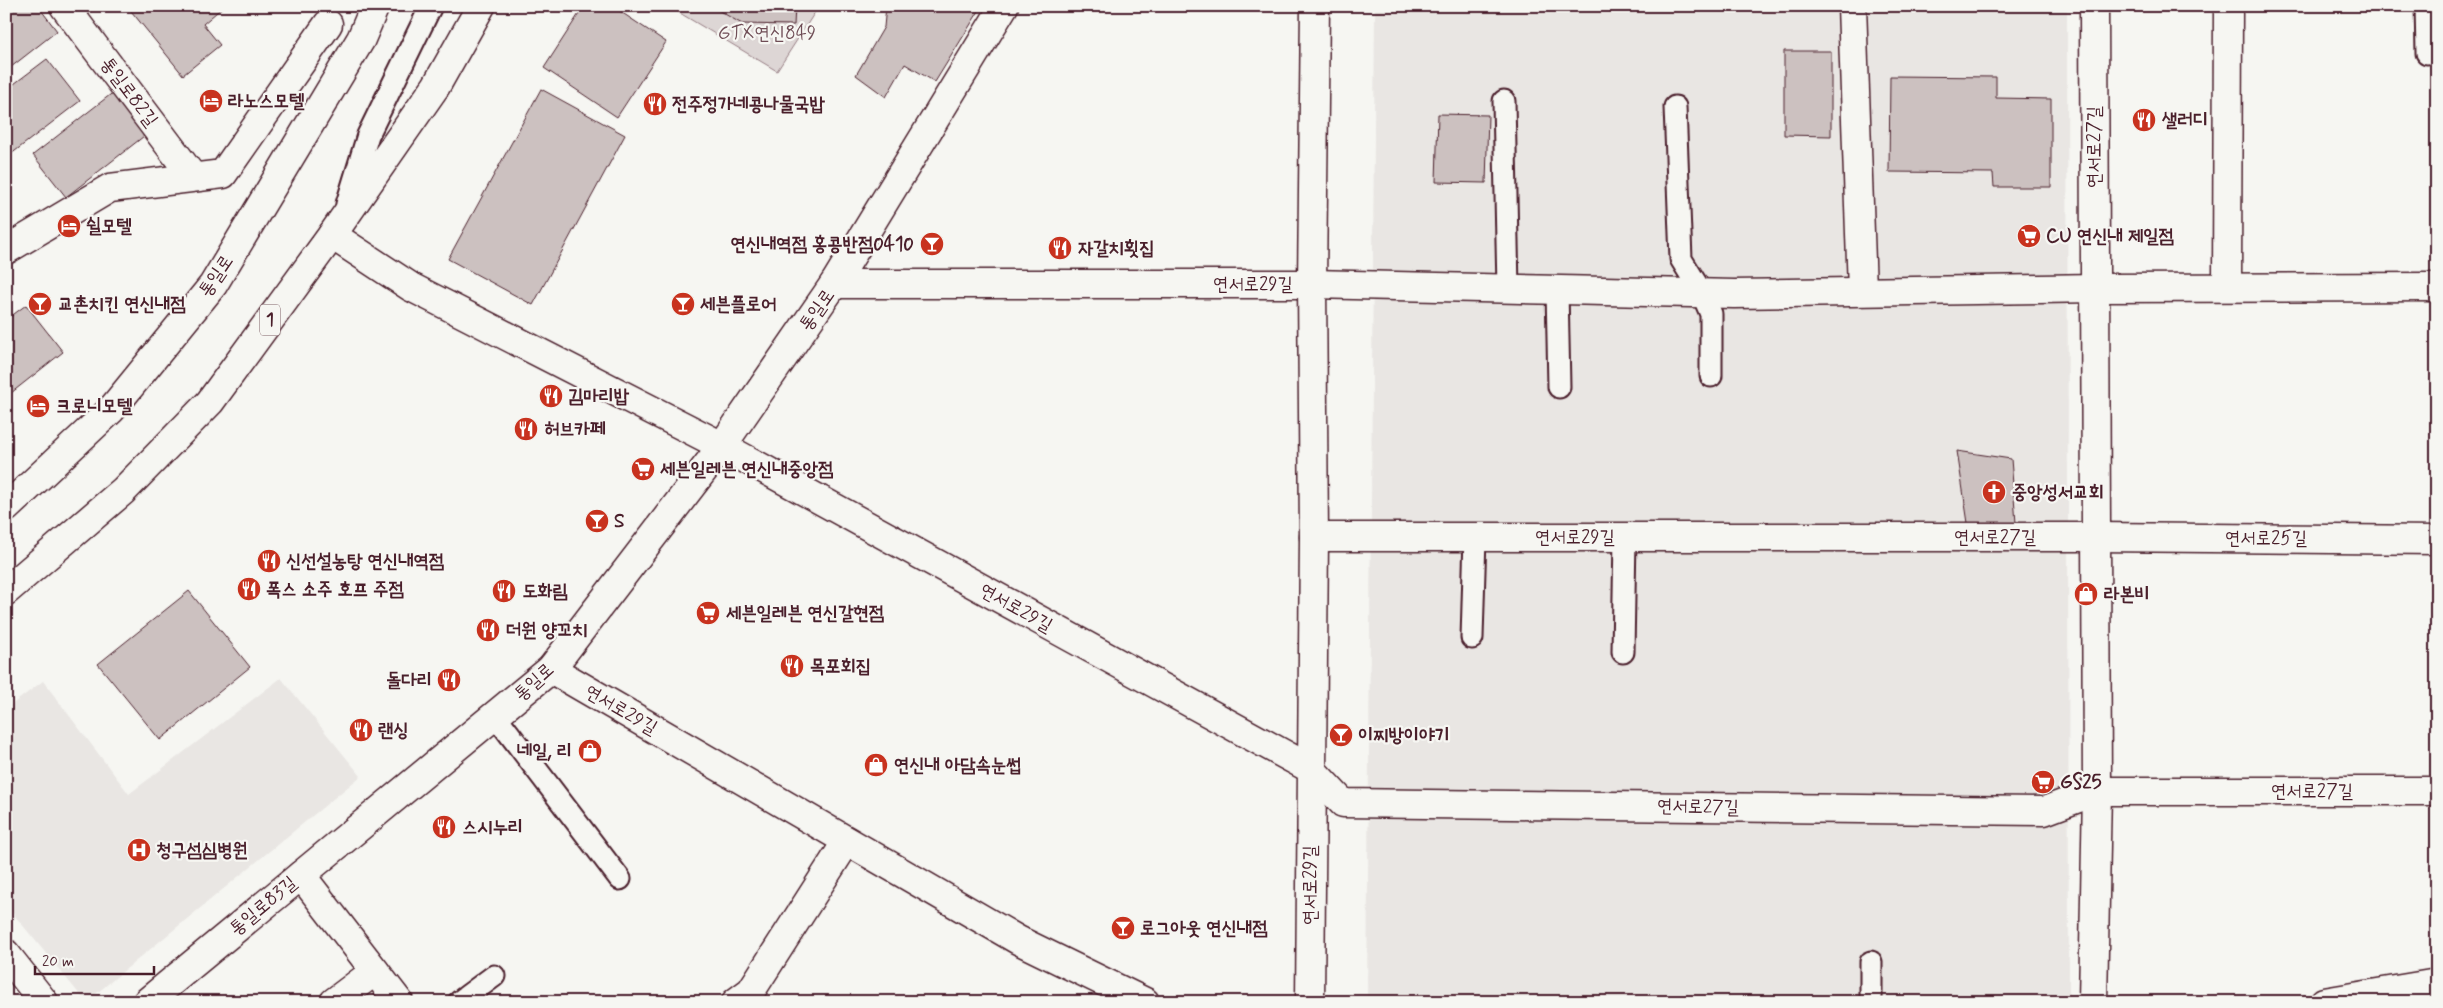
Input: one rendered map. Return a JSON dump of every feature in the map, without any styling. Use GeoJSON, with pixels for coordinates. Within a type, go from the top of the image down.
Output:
{"type":"FeatureCollection","features":[{"type":"Feature","properties":{"kind":"street","name":"통일로82길"},"geometry":{"type":"LineString","coordinates":[[64,6],[193,177]]}},
{"type":"Feature","properties":{"kind":"street","name":"통일로"},"geometry":{"type":"LineString","coordinates":[[6,508],[111,410],[213,285],[361,39],[375,6]]}},
{"type":"Feature","properties":{"kind":"street","name":"1"},"geometry":{"type":"LineString","coordinates":[[6,591],[123,491],[210,402],[338,227],[436,86],[481,6]]}},
{"type":"Feature","properties":{"kind":"street","name":"통일로"},"geometry":{"type":"LineString","coordinates":[[301,875],[551,669],[722,446],[834,284],[906,170],[1004,6]]}},
{"type":"Feature","properties":{"kind":"street","name":"연서로29길"},"geometry":{"type":"LineString","coordinates":[[1310,1002],[1314,537],[1312,284],[1315,6]]}},
{"type":"Feature","properties":{"kind":"street"},"geometry":{"type":"LineString","coordinates":[[1852,6],[1862,290]]}},
{"type":"Feature","properties":{"kind":"street","name":"연서로27길"},"geometry":{"type":"LineString","coordinates":[[2093,1002],[2096,791],[2094,6]]}},
{"type":"Feature","properties":{"kind":"street"},"geometry":{"type":"LineString","coordinates":[[2227,287],[2228,6]]}},
{"type":"Feature","properties":{"kind":"street"},"geometry":{"type":"LineString","coordinates":[[6,250],[110,188],[223,174],[322,15],[361,39]]}},
{"type":"Feature","properties":{"kind":"street"},"geometry":{"type":"LineString","coordinates":[[338,227],[411,287],[722,446]]}},
{"type":"Feature","properties":{"kind":"street","name":"연서로29길"},"geometry":{"type":"LineString","coordinates":[[834,284],[1312,284],[1702,293]]}},
{"type":"Feature","properties":{"kind":"street"},"geometry":{"type":"LineString","coordinates":[[1702,293],[2227,287],[2437,288]]}},
{"type":"Feature","properties":{"kind":"street","name":"연서로29길"},"geometry":{"type":"LineString","coordinates":[[722,446],[1311,769]]}},
{"type":"Feature","properties":{"kind":"street","name":"연서로29길"},"geometry":{"type":"LineString","coordinates":[[1314,537],[1625,537]]}},
{"type":"Feature","properties":{"kind":"street","name":"연서로27길"},"geometry":{"type":"LineString","coordinates":[[1625,537],[2095,537]]}},
{"type":"Feature","properties":{"kind":"street","name":"연서로25길"},"geometry":{"type":"LineString","coordinates":[[2095,537],[2437,540]]}},
{"type":"Feature","properties":{"kind":"street","name":"연서로29길"},"geometry":{"type":"LineString","coordinates":[[551,669],[1018,940],[1145,1002]]}},
{"type":"Feature","properties":{"kind":"street","name":"연서로27길"},"geometry":{"type":"LineString","coordinates":[[1311,769],[1343,804],[2044,811],[2096,791],[2437,791]]}},
{"type":"Feature","properties":{"kind":"street"},"geometry":{"type":"LineString","coordinates":[[749,998],[847,841]]}},
{"type":"Feature","properties":{"kind":"street","name":"통일로83길"},"geometry":{"type":"LineString","coordinates":[[147,1002],[301,875],[399,1002]]}},
{"type":"Feature","properties":{"kind":"street"},"geometry":{"type":"LineString","coordinates":[[6,954],[44,1002]]}},
{"type":"Feature","properties":{"kind":"street"},"geometry":{"type":"LineString","coordinates":[[334,1002],[375,971]]}},
{"type":"Feature","properties":{"kind":"street"},"geometry":{"type":"LineString","coordinates":[[2339,1000],[2437,983]]}},
{"type":"Feature","properties":{"kind":"lane"},"geometry":{"type":"LineString","coordinates":[[338,227],[368,135],[431,6]]}},
{"type":"Feature","properties":{"kind":"lane"},"geometry":{"type":"LineString","coordinates":[[2426,6],[2427,53]]}},
{"type":"Feature","properties":{"kind":"lane"},"geometry":{"type":"LineString","coordinates":[[1504,100],[1508,289]]}},
{"type":"Feature","properties":{"kind":"lane"},"geometry":{"type":"LineString","coordinates":[[1674,107],[1681,259],[1702,293],[1711,314],[1711,376]]}},
{"type":"Feature","properties":{"kind":"lane"},"geometry":{"type":"LineString","coordinates":[[1557,290],[1559,387]]}},
{"type":"Feature","properties":{"kind":"lane"},"geometry":{"type":"LineString","coordinates":[[1472,638],[1475,537]]}},
{"type":"Feature","properties":{"kind":"lane"},"geometry":{"type":"LineString","coordinates":[[1623,652],[1625,537]]}},
{"type":"Feature","properties":{"kind":"lane"},"geometry":{"type":"LineString","coordinates":[[495,715],[620,879]]}},
{"type":"Feature","properties":{"kind":"lane"},"geometry":{"type":"LineString","coordinates":[[1871,962],[1871,1002]]}},
{"type":"Feature","properties":{"kind":"lane"},"geometry":{"type":"LineString","coordinates":[[459,1002],[494,976]]}},
{"type":"Feature","properties":{"kind":"shaded area"},"geometry":{"type":"Polygon","coordinates":[[[1375,6],[2067,6],[2069,1002],[1367,1002],[1375,6]]]}},
{"type":"Feature","properties":{"kind":"shaded area","name":"청구섬심병원"},"geometry":{"type":"Polygon","coordinates":[[[281,678],[361,776],[86,1002],[6,905],[6,709],[43,681],[129,794],[281,678]]]}},
{"type":"Feature","properties":{"kind":"green space","name":"GTX연신849"},"geometry":{"type":"Polygon","coordinates":[[[668,6],[819,6],[777,71],[668,6]]]}},
{"type":"Feature","properties":{"kind":"building"},"geometry":{"type":"Polygon","coordinates":[[[6,6],[38,6],[57,31],[6,71],[6,6]]]}},
{"type":"Feature","properties":{"kind":"building"},"geometry":{"type":"Polygon","coordinates":[[[127,6],[224,6],[203,24],[220,45],[183,75],[127,6]]]}},
{"type":"Feature","properties":{"kind":"building"},"geometry":{"type":"Polygon","coordinates":[[[584,6],[612,6],[666,42],[617,117],[544,68],[584,6]]]}},
{"type":"Feature","properties":{"kind":"building"},"geometry":{"type":"Polygon","coordinates":[[[711,6],[795,6],[794,25],[742,24],[711,6]]]}},
{"type":"Feature","properties":{"kind":"building"},"geometry":{"type":"Polygon","coordinates":[[[886,6],[982,6],[935,82],[905,64],[886,97],[856,75],[884,27],[886,6]]]}},
{"type":"Feature","properties":{"kind":"building"},"geometry":{"type":"Polygon","coordinates":[[[1784,51],[1831,51],[1831,136],[1784,135],[1784,51]]]}},
{"type":"Feature","properties":{"kind":"building"},"geometry":{"type":"Polygon","coordinates":[[[47,59],[80,101],[6,158],[6,90],[47,59]]]}},
{"type":"Feature","properties":{"kind":"building"},"geometry":{"type":"Polygon","coordinates":[[[1890,76],[1996,77],[1996,98],[2051,99],[2051,187],[1994,187],[1993,173],[1889,172],[1890,76]]]}},
{"type":"Feature","properties":{"kind":"building"},"geometry":{"type":"Polygon","coordinates":[[[541,89],[625,135],[533,305],[448,259],[541,89]]]}},
{"type":"Feature","properties":{"kind":"building"},"geometry":{"type":"Polygon","coordinates":[[[115,91],[148,133],[66,197],[33,155],[115,91]]]}},
{"type":"Feature","properties":{"kind":"building"},"geometry":{"type":"Polygon","coordinates":[[[1438,114],[1488,115],[1486,183],[1436,182],[1438,114]]]}},
{"type":"Feature","properties":{"kind":"building"},"geometry":{"type":"Polygon","coordinates":[[[26,305],[63,352],[6,397],[6,320],[26,305]]]}},
{"type":"Feature","properties":{"kind":"building","name":"중앙성서교회"},"geometry":{"type":"Polygon","coordinates":[[[1957,451],[2011,459],[2016,523],[1968,523],[1957,451]]]}},
{"type":"Feature","properties":{"kind":"building"},"geometry":{"type":"Polygon","coordinates":[[[189,591],[250,667],[160,740],[98,664],[189,591]]]}},
{"type":"Feature","properties":{"kind":"place","name":"라노스모텔"},"geometry":{"type":"Point","coordinates":[211,101]}},
{"type":"Feature","properties":{"kind":"place","name":"전주정가네콩나물국밥"},"geometry":{"type":"Point","coordinates":[655,104]}},
{"type":"Feature","properties":{"kind":"place","name":"샐러디"},"geometry":{"type":"Point","coordinates":[2144,120]}},
{"type":"Feature","properties":{"kind":"place","name":"쉴모텔"},"geometry":{"type":"Point","coordinates":[69,226]}},
{"type":"Feature","properties":{"kind":"place","name":"CU 연신내 제일점"},"geometry":{"type":"Point","coordinates":[2029,236]}},
{"type":"Feature","properties":{"kind":"place","name":"연신내역점 홍콩반점0410"},"geometry":{"type":"Point","coordinates":[932,244]}},
{"type":"Feature","properties":{"kind":"place","name":"자갈치횟집"},"geometry":{"type":"Point","coordinates":[1060,248]}},
{"type":"Feature","properties":{"kind":"place","name":"교촌치킨 연신내점"},"geometry":{"type":"Point","coordinates":[40,304]}},
{"type":"Feature","properties":{"kind":"place","name":"세븐플로어"},"geometry":{"type":"Point","coordinates":[683,304]}},
{"type":"Feature","properties":{"kind":"place","name":"김마리밥"},"geometry":{"type":"Point","coordinates":[551,396]}},
{"type":"Feature","properties":{"kind":"place","name":"크로니모텔"},"geometry":{"type":"Point","coordinates":[38,406]}},
{"type":"Feature","properties":{"kind":"place","name":"허브카페"},"geometry":{"type":"Point","coordinates":[526,429]}},
{"type":"Feature","properties":{"kind":"place","name":"세븐일레븐 연신내중앙점"},"geometry":{"type":"Point","coordinates":[643,469]}},
{"type":"Feature","properties":{"kind":"place","name":"중앙성서교회"},"geometry":{"type":"Point","coordinates":[1994,492]}},
{"type":"Feature","properties":{"kind":"place","name":"S"},"geometry":{"type":"Point","coordinates":[597,521]}},
{"type":"Feature","properties":{"kind":"place","name":"신선설농탕 연신내역점"},"geometry":{"type":"Point","coordinates":[269,561]}},
{"type":"Feature","properties":{"kind":"place","name":"폭스 소주 호프 주점"},"geometry":{"type":"Point","coordinates":[249,589]}},
{"type":"Feature","properties":{"kind":"place","name":"도화림"},"geometry":{"type":"Point","coordinates":[504,591]}},
{"type":"Feature","properties":{"kind":"place","name":"라본비"},"geometry":{"type":"Point","coordinates":[2086,594]}},
{"type":"Feature","properties":{"kind":"place","name":"세븐일레븐 연신갈현점"},"geometry":{"type":"Point","coordinates":[708,613]}},
{"type":"Feature","properties":{"kind":"place","name":"더원 양꼬치"},"geometry":{"type":"Point","coordinates":[488,630]}},
{"type":"Feature","properties":{"kind":"place","name":"목포회집"},"geometry":{"type":"Point","coordinates":[792,666]}},
{"type":"Feature","properties":{"kind":"place","name":"돌다리"},"geometry":{"type":"Point","coordinates":[449,680]}},
{"type":"Feature","properties":{"kind":"place","name":"랜싱"},"geometry":{"type":"Point","coordinates":[361,730]}},
{"type":"Feature","properties":{"kind":"place","name":"이찌방이야기"},"geometry":{"type":"Point","coordinates":[1341,735]}},
{"type":"Feature","properties":{"kind":"place","name":"네일, 리"},"geometry":{"type":"Point","coordinates":[590,751]}},
{"type":"Feature","properties":{"kind":"place","name":"연신내 아담속눈썹"},"geometry":{"type":"Point","coordinates":[876,765]}},
{"type":"Feature","properties":{"kind":"place","name":"GS25"},"geometry":{"type":"Point","coordinates":[2043,782]}},
{"type":"Feature","properties":{"kind":"place","name":"스시누리"},"geometry":{"type":"Point","coordinates":[444,827]}},
{"type":"Feature","properties":{"kind":"place","name":"청구섬심병원"},"geometry":{"type":"Point","coordinates":[139,850]}},
{"type":"Feature","properties":{"kind":"place","name":"로그아웃 연신내점"},"geometry":{"type":"Point","coordinates":[1123,928]}}]}
